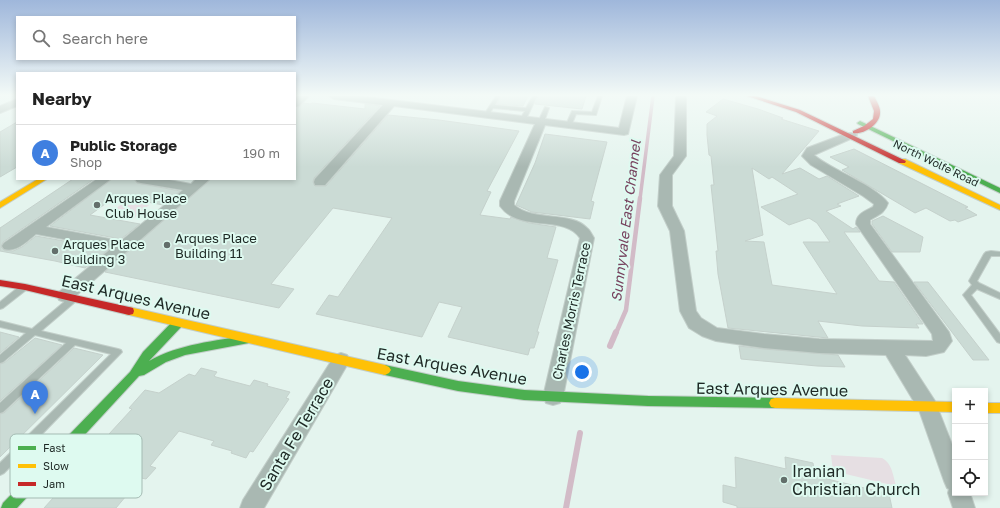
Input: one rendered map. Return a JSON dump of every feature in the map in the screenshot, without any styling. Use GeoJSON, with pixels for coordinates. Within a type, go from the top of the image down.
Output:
{"type":"FeatureCollection","features":[{"type":"Feature","properties":{"kind":"main road","name":"North Wolfe Road"},"geometry":{"type":"LineString","coordinates":[[817,120],[851,134],[1000,208]]}},
{"type":"Feature","properties":{"kind":"main road","name":"North Wolfe Road"},"geometry":{"type":"LineString","coordinates":[[851,120],[868,126],[1000,191]]}},
{"type":"Feature","properties":{"kind":"main road"},"geometry":{"type":"LineString","coordinates":[[851,134],[868,126],[874,120]]}},
{"type":"Feature","properties":{"kind":"main road"},"geometry":{"type":"LineString","coordinates":[[0,206],[41,180]]}},
{"type":"Feature","properties":{"kind":"main road","name":"East Arques Avenue"},"geometry":{"type":"LineString","coordinates":[[0,282],[458,386],[552,397],[663,402],[952,407]]}},
{"type":"Feature","properties":{"kind":"main road"},"geometry":{"type":"LineString","coordinates":[[78,434],[134,375],[147,356],[178,322]]}},
{"type":"Feature","properties":{"kind":"main road"},"geometry":{"type":"LineString","coordinates":[[134,375],[162,359],[184,351],[249,339]]}},
{"type":"Feature","properties":{"kind":"main road"},"geometry":{"type":"LineString","coordinates":[[988,408],[1000,408]]}},
{"type":"Feature","properties":{"kind":"main road"},"geometry":{"type":"LineString","coordinates":[[8,508],[17,498]]}},
{"type":"Feature","properties":{"kind":"street"},"geometry":{"type":"LineString","coordinates":[[320,182],[376,120]]}},
{"type":"Feature","properties":{"kind":"street"},"geometry":{"type":"LineString","coordinates":[[536,120],[541,122],[624,132],[627,120]]}},
{"type":"Feature","properties":{"kind":"street"},"geometry":{"type":"LineString","coordinates":[[681,120],[680,156],[666,175],[665,206],[677,231],[688,310],[695,322],[708,331],[735,338],[812,345],[891,348],[938,347],[943,341],[934,322],[863,224],[863,218],[880,209],[881,202],[872,195],[814,162],[808,156],[811,151],[851,134]]}},
{"type":"Feature","properties":{"kind":"street","name":"Charles Morris Terrace"},"geometry":{"type":"LineString","coordinates":[[541,122],[507,201],[507,206],[516,214],[525,217],[577,227],[584,232],[587,238],[552,397]]}},
{"type":"Feature","properties":{"kind":"street"},"geometry":{"type":"LineString","coordinates":[[9,246],[104,180]]}},
{"type":"Feature","properties":{"kind":"street"},"geometry":{"type":"LineString","coordinates":[[156,180],[199,183]]}},
{"type":"Feature","properties":{"kind":"street"},"geometry":{"type":"LineString","coordinates":[[69,297],[124,246],[199,183]]}},
{"type":"Feature","properties":{"kind":"street"},"geometry":{"type":"LineString","coordinates":[[33,229],[124,246]]}},
{"type":"Feature","properties":{"kind":"street"},"geometry":{"type":"LineString","coordinates":[[891,348],[928,407],[952,473]]}},
{"type":"Feature","properties":{"kind":"street","name":"Santa Fe Terrace"},"geometry":{"type":"LineString","coordinates":[[251,508],[341,360]]}},
{"type":"Feature","properties":{"kind":"street"},"geometry":{"type":"LineString","coordinates":[[960,496],[964,508]]}},
{"type":"Feature","properties":{"kind":"lane"},"geometry":{"type":"LineString","coordinates":[[569,125],[571,120]]}},
{"type":"Feature","properties":{"kind":"lane"},"geometry":{"type":"LineString","coordinates":[[1000,254],[988,254],[973,281],[976,285],[1000,296]]}},
{"type":"Feature","properties":{"kind":"lane"},"geometry":{"type":"LineString","coordinates":[[976,285],[967,295],[1000,340]]}},
{"type":"Feature","properties":{"kind":"lane"},"geometry":{"type":"LineString","coordinates":[[0,306],[25,287]]}},
{"type":"Feature","properties":{"kind":"lane"},"geometry":{"type":"LineString","coordinates":[[0,360],[33,332],[69,297]]}},
{"type":"Feature","properties":{"kind":"lane"},"geometry":{"type":"LineString","coordinates":[[0,324],[118,352],[36,434]]}},
{"type":"Feature","properties":{"kind":"lane"},"geometry":{"type":"LineString","coordinates":[[0,409],[74,341]]}},
{"type":"Feature","properties":{"kind":"lane"},"geometry":{"type":"LineString","coordinates":[[0,470],[10,460]]}},
{"type":"Feature","properties":{"kind":"shaded area"},"geometry":{"type":"Polygon","coordinates":[[[126,201],[149,205],[133,219],[108,214],[126,201]]]}},
{"type":"Feature","properties":{"kind":"shaded area"},"geometry":{"type":"Polygon","coordinates":[[[831,455],[882,458],[890,466],[896,486],[833,471],[831,455]]]}},
{"type":"Feature","properties":{"kind":"building"},"geometry":{"type":"Polygon","coordinates":[[[296,120],[367,120],[314,178],[313,182],[315,186],[326,186],[384,120],[436,120],[519,131],[487,191],[491,192],[480,215],[510,219],[511,217],[529,223],[556,227],[547,258],[558,260],[537,332],[539,332],[534,348],[530,348],[528,355],[448,337],[462,307],[439,302],[422,337],[316,314],[329,295],[338,297],[392,218],[333,208],[271,284],[294,289],[279,308],[105,272],[210,180],[296,180],[296,120]]]}},
{"type":"Feature","properties":{"kind":"building"},"geometry":{"type":"Polygon","coordinates":[[[712,120],[783,120],[819,131],[782,174],[800,168],[819,179],[827,176],[859,196],[837,204],[841,206],[826,211],[853,229],[856,227],[860,232],[844,232],[879,281],[894,282],[923,324],[916,324],[919,328],[862,326],[818,321],[828,338],[728,328],[718,274],[716,251],[718,251],[711,185],[714,185],[711,156],[709,155],[707,124],[712,120]],[[752,168],[763,235],[745,241],[764,242],[772,285],[837,294],[803,242],[830,242],[817,223],[809,218],[789,225],[761,207],[798,194],[772,177],[769,179],[752,168]]]}},
{"type":"Feature","properties":{"kind":"building"},"geometry":{"type":"Polygon","coordinates":[[[16,123],[16,168],[0,177],[0,132],[16,123]]]}},
{"type":"Feature","properties":{"kind":"building"},"geometry":{"type":"Polygon","coordinates":[[[545,134],[607,142],[591,201],[594,202],[590,219],[532,212],[516,205],[535,163],[545,134]]]}},
{"type":"Feature","properties":{"kind":"building"},"geometry":{"type":"Polygon","coordinates":[[[854,149],[968,207],[965,208],[977,215],[958,222],[955,220],[950,221],[926,208],[915,213],[842,170],[849,167],[830,157],[854,149]]]}},
{"type":"Feature","properties":{"kind":"building"},"geometry":{"type":"Polygon","coordinates":[[[72,180],[93,180],[3,242],[1,247],[4,250],[13,251],[22,247],[36,236],[109,249],[85,268],[0,251],[0,228],[72,180]]]}},
{"type":"Feature","properties":{"kind":"building"},"geometry":{"type":"Polygon","coordinates":[[[111,180],[135,180],[137,183],[180,191],[163,205],[116,196],[90,215],[140,224],[121,239],[50,226],[111,180]]]}},
{"type":"Feature","properties":{"kind":"building"},"geometry":{"type":"Polygon","coordinates":[[[883,216],[923,237],[920,252],[892,252],[872,224],[872,221],[883,216]]]}},
{"type":"Feature","properties":{"kind":"building"},"geometry":{"type":"Polygon","coordinates":[[[914,282],[928,282],[989,360],[973,360],[914,282]]]}},
{"type":"Feature","properties":{"kind":"building"},"geometry":{"type":"Polygon","coordinates":[[[0,332],[19,337],[0,353],[0,332]]]}},
{"type":"Feature","properties":{"kind":"building"},"geometry":{"type":"Polygon","coordinates":[[[35,338],[62,345],[0,401],[0,364],[4,363],[35,338]]]}},
{"type":"Feature","properties":{"kind":"building"},"geometry":{"type":"Polygon","coordinates":[[[739,346],[838,355],[845,367],[741,359],[739,346]]]}},
{"type":"Feature","properties":{"kind":"building"},"geometry":{"type":"Polygon","coordinates":[[[74,348],[103,355],[23,434],[10,434],[10,447],[0,457],[0,414],[4,413],[74,348]]]}},
{"type":"Feature","properties":{"kind":"building"},"geometry":{"type":"Polygon","coordinates":[[[201,368],[217,372],[214,376],[216,377],[250,386],[254,380],[268,384],[267,386],[290,392],[286,398],[289,399],[253,452],[250,451],[246,458],[231,453],[232,451],[211,445],[214,441],[179,431],[150,466],[156,468],[146,479],[142,478],[142,434],[109,434],[132,409],[129,408],[145,390],[159,393],[189,374],[195,376],[201,368]]]}},
{"type":"Feature","properties":{"kind":"building","name":"Iranian Christian Church"},"geometry":{"type":"Polygon","coordinates":[[[735,457],[786,469],[785,457],[813,463],[815,476],[889,494],[892,508],[737,508],[737,506],[723,502],[723,485],[736,488],[735,457]]]}},
{"type":"Feature","properties":{"kind":"building"},"geometry":{"type":"Polygon","coordinates":[[[53,498],[124,498],[116,508],[44,508],[53,498]]]}},
{"type":"Feature","properties":{"kind":"waterway","name":"Sunnyvale East Channel"},"geometry":{"type":"LineString","coordinates":[[640,199],[650,120]]}},
{"type":"Feature","properties":{"kind":"waterway","name":"Sunnyvale East Channel"},"geometry":{"type":"LineString","coordinates":[[616,333],[626,310],[640,198]]}},
{"type":"Feature","properties":{"kind":"waterway","name":"Sunnyvale East Channel"},"geometry":{"type":"LineString","coordinates":[[610,346],[616,332]]}},
{"type":"Feature","properties":{"kind":"waterway","name":"Sunnyvale East Channel"},"geometry":{"type":"LineString","coordinates":[[566,508],[580,433]]}},
{"type":"Feature","properties":{"kind":"traffic: fast"},"geometry":{"type":"LineString","coordinates":[[860,123],[1000,191]]}},
{"type":"Feature","properties":{"kind":"traffic: fast"},"geometry":{"type":"LineString","coordinates":[[78,434],[134,375],[147,355],[178,323]]}},
{"type":"Feature","properties":{"kind":"traffic: fast"},"geometry":{"type":"LineString","coordinates":[[140,372],[162,359],[184,351],[249,339]]}},
{"type":"Feature","properties":{"kind":"traffic: fast"},"geometry":{"type":"LineString","coordinates":[[385,370],[458,386],[524,395],[648,401],[775,403]]}},
{"type":"Feature","properties":{"kind":"traffic: fast"},"geometry":{"type":"LineString","coordinates":[[8,508],[17,498]]}},
{"type":"Feature","properties":{"kind":"traffic: slow"},"geometry":{"type":"LineString","coordinates":[[902,161],[1000,208]]}},
{"type":"Feature","properties":{"kind":"traffic: slow"},"geometry":{"type":"LineString","coordinates":[[0,206],[41,180]]}},
{"type":"Feature","properties":{"kind":"traffic: slow"},"geometry":{"type":"LineString","coordinates":[[129,311],[385,370]]}},
{"type":"Feature","properties":{"kind":"traffic: slow"},"geometry":{"type":"LineString","coordinates":[[775,403],[952,407]]}},
{"type":"Feature","properties":{"kind":"traffic: slow"},"geometry":{"type":"LineString","coordinates":[[988,408],[1000,408]]}},
{"type":"Feature","properties":{"kind":"traffic: jam"},"geometry":{"type":"LineString","coordinates":[[816,120],[902,161]]}},
{"type":"Feature","properties":{"kind":"traffic: jam"},"geometry":{"type":"LineString","coordinates":[[855,132],[870,125],[875,120]]}},
{"type":"Feature","properties":{"kind":"traffic: jam"},"geometry":{"type":"LineString","coordinates":[[0,283],[25,287],[129,311]]}},
{"type":"Feature","properties":{"kind":"place","name":"Arques Place Club House"},"geometry":{"type":"Point","coordinates":[97,205]}},
{"type":"Feature","properties":{"kind":"place","name":"Arques Place Building 11"},"geometry":{"type":"Point","coordinates":[167,245]}},
{"type":"Feature","properties":{"kind":"place","name":"Arques Place Building 3"},"geometry":{"type":"Point","coordinates":[55,251]}},
{"type":"Feature","properties":{"kind":"place","name":"Public Storage"},"geometry":{"type":"Point","coordinates":[35,414]}},
{"type":"Feature","properties":{"kind":"place","name":"Iranian Christian Church"},"geometry":{"type":"Point","coordinates":[784,480]}}]}
